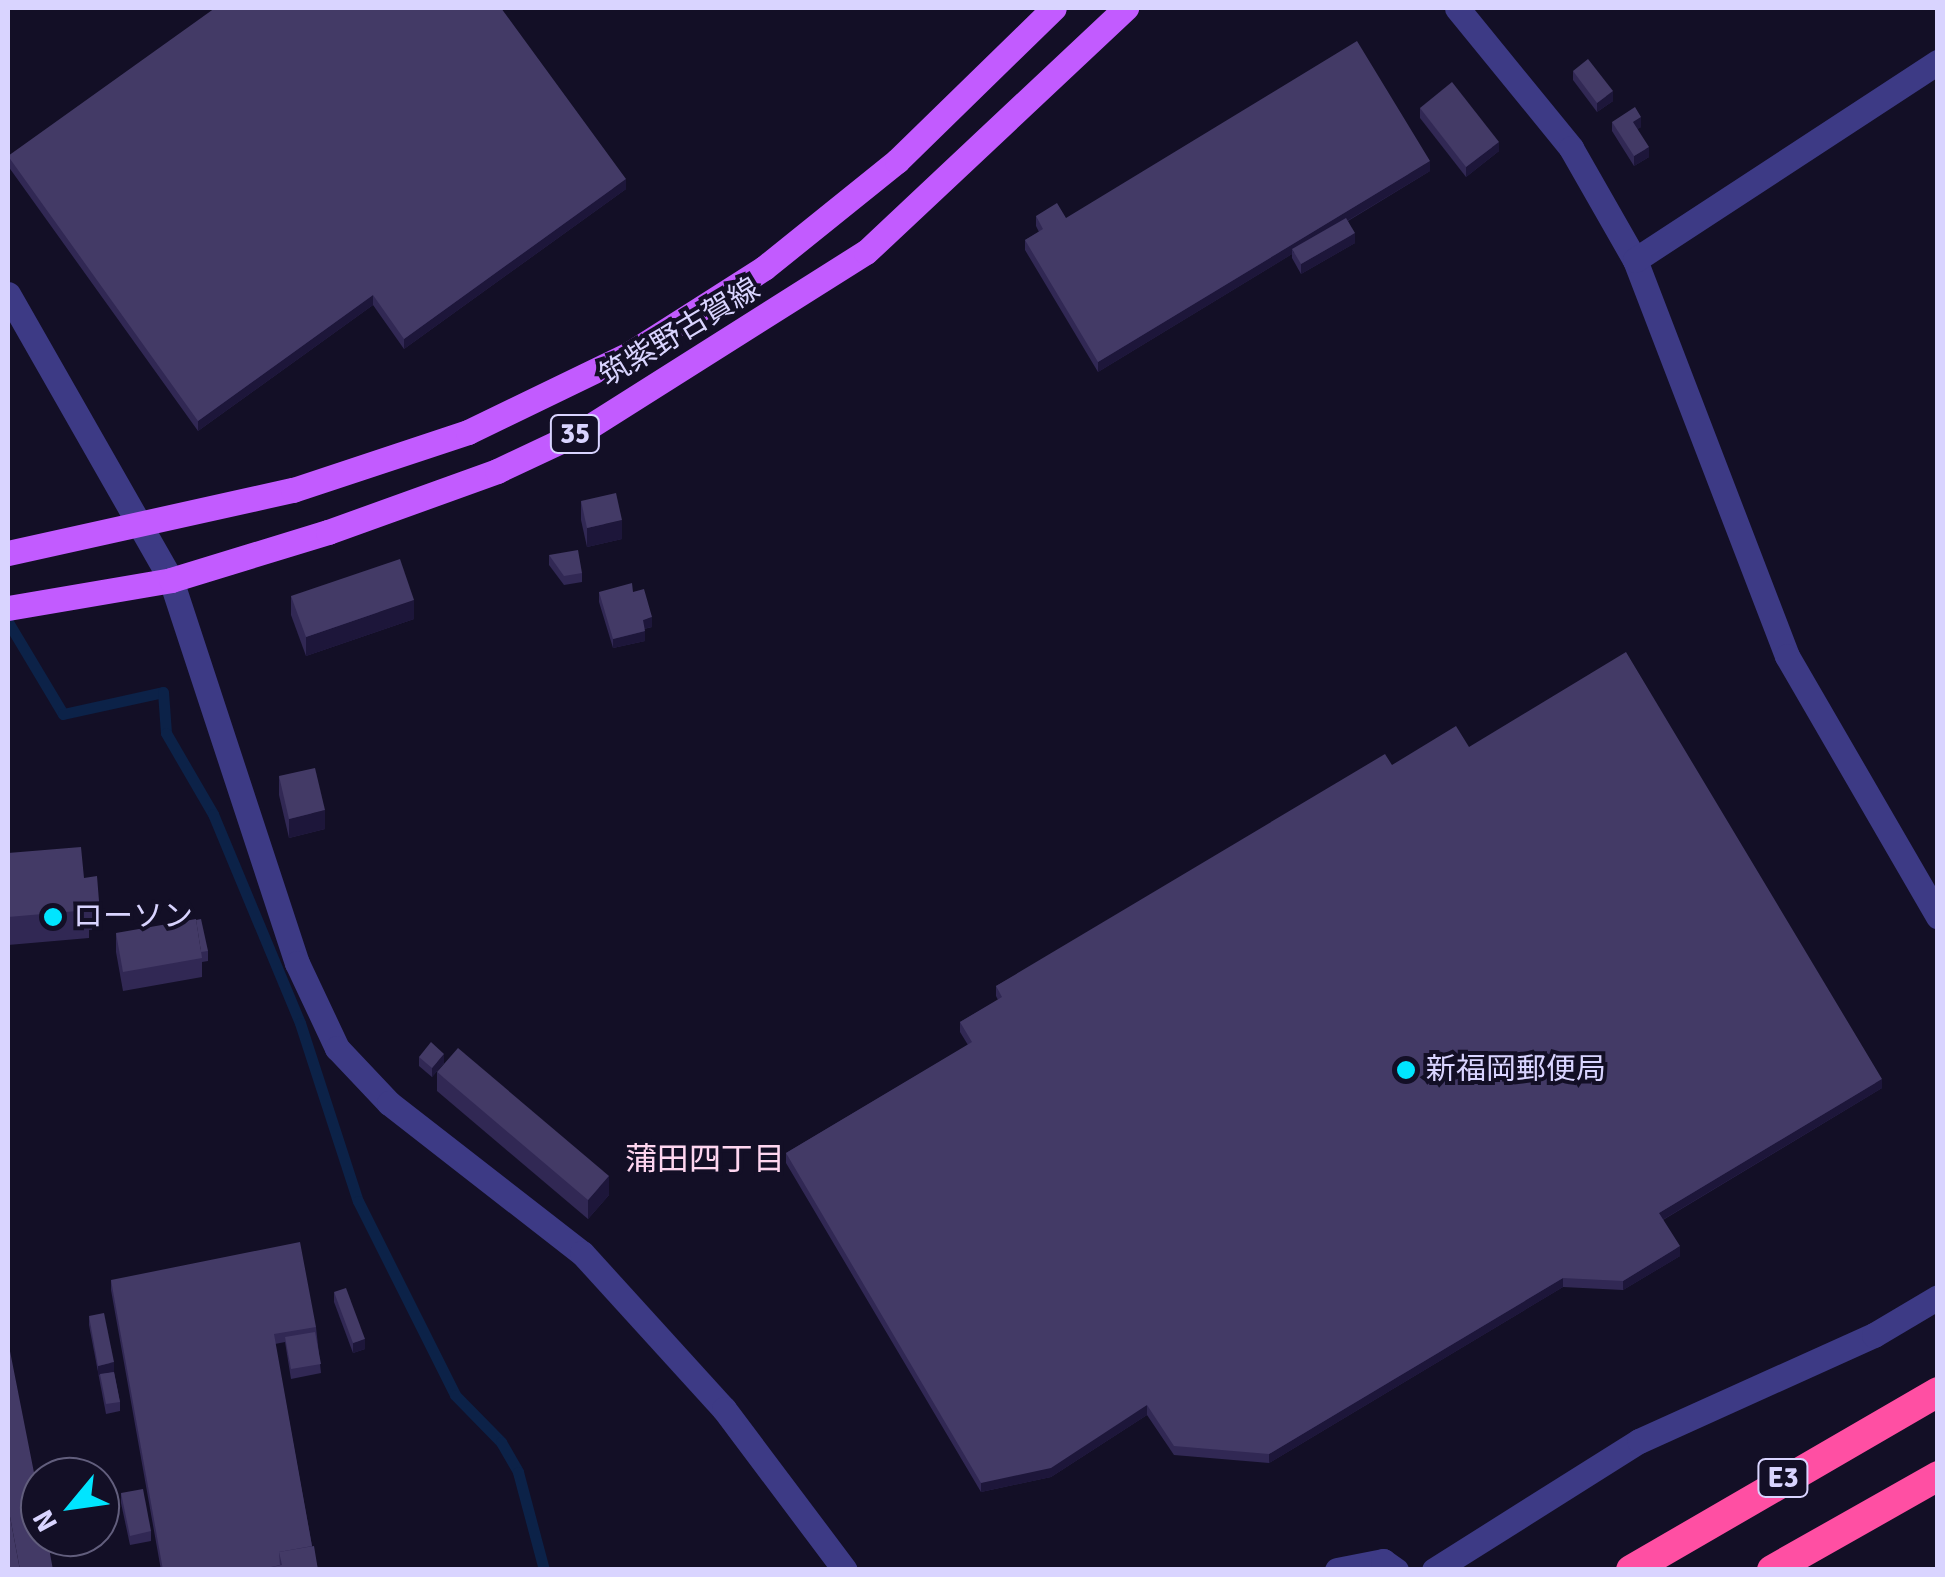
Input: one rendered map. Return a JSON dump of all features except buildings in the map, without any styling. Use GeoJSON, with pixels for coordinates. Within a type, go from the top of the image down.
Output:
{"type":"FeatureCollection","features":[{"type":"Feature","properties":{"kind":"highway","name":"E3"},"geometry":{"type":"LineString","coordinates":[[1631,1570],[1938,1392]]}},
{"type":"Feature","properties":{"kind":"highway","name":"E3"},"geometry":{"type":"LineString","coordinates":[[1772,1570],[1938,1476]]}},
{"type":"Feature","properties":{"kind":"main road","name":"筑紫野古賀線"},"geometry":{"type":"LineString","coordinates":[[8,552],[142,527],[293,490],[468,432],[629,354],[764,268],[897,162],[1054,8]]}},
{"type":"Feature","properties":{"kind":"main road","name":"筑紫野古賀線"},"geometry":{"type":"LineString","coordinates":[[8,608],[171,580],[497,471],[664,383],[866,252],[1126,8]]}},
{"type":"Feature","properties":{"kind":"street"},"geometry":{"type":"LineString","coordinates":[[1457,8],[1571,148],[1635,260],[1787,656],[1938,916]]}},
{"type":"Feature","properties":{"kind":"street"},"geometry":{"type":"LineString","coordinates":[[1635,260],[1938,62]]}},
{"type":"Feature","properties":{"kind":"street"},"geometry":{"type":"LineString","coordinates":[[8,294],[171,580],[297,963],[337,1048],[388,1103],[582,1253],[724,1409],[845,1570]]}},
{"type":"Feature","properties":{"kind":"street"},"geometry":{"type":"LineString","coordinates":[[1434,1570],[1639,1441],[1874,1335],[1938,1297]]}},
{"type":"Feature","properties":{"kind":"street"},"geometry":{"type":"LineString","coordinates":[[1337,1570],[1383,1561],[1396,1570]]}},
{"type":"Feature","properties":{"kind":"waterway"},"geometry":{"type":"LineString","coordinates":[[8,622],[63,714],[163,692],[166,733],[213,814],[300,1023],[358,1201],[455,1395],[501,1442],[518,1472],[544,1570]]}},
{"type":"Feature","properties":{"kind":"place","name":"ローソン"},"geometry":{"type":"Point","coordinates":[53,917]}},
{"type":"Feature","properties":{"kind":"place","name":"新福岡郵便局"},"geometry":{"type":"Point","coordinates":[1406,1070]}},
{"type":"Feature","properties":{"kind":"district","name":"蒲田四丁目"},"geometry":{"type":"Point","coordinates":[705,1160]}}]}
